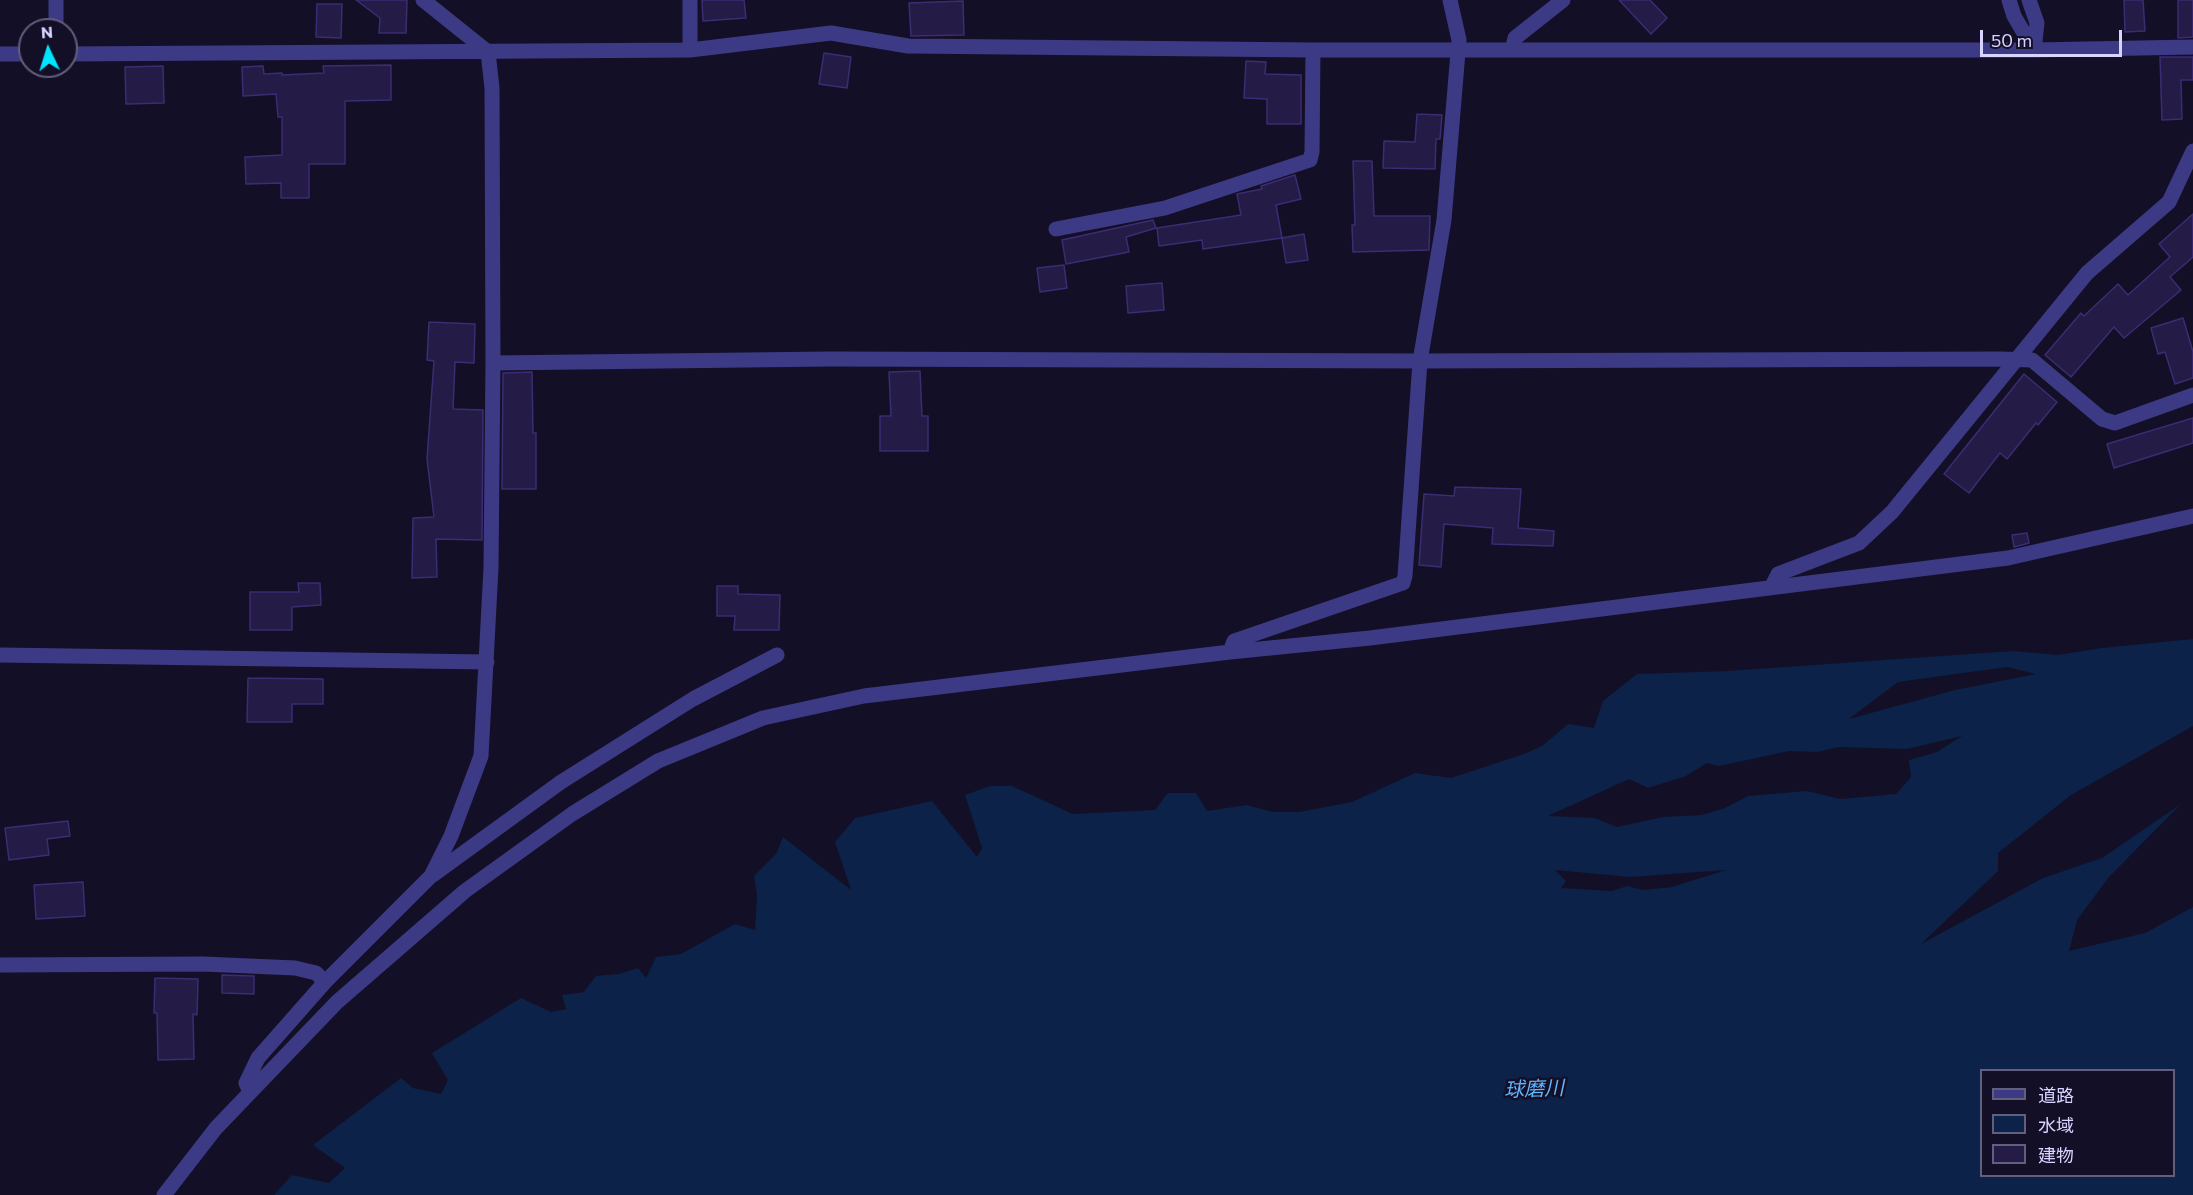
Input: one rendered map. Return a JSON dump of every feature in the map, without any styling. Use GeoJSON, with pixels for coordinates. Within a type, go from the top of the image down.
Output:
{"type":"FeatureCollection","features":[{"type":"Feature","properties":{"kind":"street"},"geometry":{"type":"LineString","coordinates":[[56,0],[56,18]]}},
{"type":"Feature","properties":{"kind":"street"},"geometry":{"type":"LineString","coordinates":[[423,0],[488,52],[492,88],[493,363],[487,662],[481,756],[451,836],[431,876]]}},
{"type":"Feature","properties":{"kind":"street"},"geometry":{"type":"LineString","coordinates":[[690,0],[690,50]]}},
{"type":"Feature","properties":{"kind":"street"},"geometry":{"type":"LineString","coordinates":[[1230,652],[1234,641],[1403,583],[1420,362],[1444,220],[1458,49],[1450,0]]}},
{"type":"Feature","properties":{"kind":"street"},"geometry":{"type":"LineString","coordinates":[[1512,50],[1515,38],[1563,0]]}},
{"type":"Feature","properties":{"kind":"street"},"geometry":{"type":"LineString","coordinates":[[2009,0],[2014,16],[2034,50]]}},
{"type":"Feature","properties":{"kind":"street"},"geometry":{"type":"LineString","coordinates":[[2029,0],[2037,23],[2034,50]]}},
{"type":"Feature","properties":{"kind":"street"},"geometry":{"type":"LineString","coordinates":[[78,54],[690,50],[831,33],[908,46],[1313,50],[2034,50],[2193,47]]}},
{"type":"Feature","properties":{"kind":"street"},"geometry":{"type":"LineString","coordinates":[[1056,229],[1165,208],[1310,160],[1313,50]]}},
{"type":"Feature","properties":{"kind":"street"},"geometry":{"type":"LineString","coordinates":[[0,54],[18,54]]}},
{"type":"Feature","properties":{"kind":"street"},"geometry":{"type":"LineString","coordinates":[[1772,586],[1778,574],[1859,543],[1892,512],[2087,273],[2169,202],[2191,159]]}},
{"type":"Feature","properties":{"kind":"street"},"geometry":{"type":"LineString","coordinates":[[493,363],[831,359],[1420,362],[2032,360],[2102,419],[2115,423],[2193,395]]}},
{"type":"Feature","properties":{"kind":"street"},"geometry":{"type":"LineString","coordinates":[[164,1195],[216,1128],[337,1002],[465,891],[572,814],[658,761],[763,718],[864,696],[1230,652],[1370,638],[2008,558],[2193,516]]}},
{"type":"Feature","properties":{"kind":"street"},"geometry":{"type":"LineString","coordinates":[[0,655],[487,662]]}},
{"type":"Feature","properties":{"kind":"street"},"geometry":{"type":"LineString","coordinates":[[250,1092],[246,1083],[258,1058],[326,982],[431,876],[561,782],[693,699],[777,655]]}},
{"type":"Feature","properties":{"kind":"street"},"geometry":{"type":"LineString","coordinates":[[0,965],[203,964],[296,968],[316,973],[326,982]]}},
{"type":"Feature","properties":{"kind":"water","name":"球磨川"},"geometry":{"type":"Polygon","coordinates":[[[2193,639],[2193,726],[2071,795],[1998,853],[1998,871],[1921,944],[2043,878],[2102,858],[2181,804],[2109,877],[2077,920],[2069,951],[2145,933],[2193,907],[2193,1195],[274,1195],[292,1175],[329,1183],[345,1168],[313,1145],[401,1078],[413,1088],[441,1094],[448,1080],[432,1053],[521,998],[551,1012],[566,1009],[562,995],[584,992],[596,976],[619,974],[638,968],[646,978],[656,957],[681,954],[735,924],[755,930],[757,895],[754,876],[776,854],[783,837],[851,890],[835,842],[855,818],[932,801],[977,857],[982,848],[965,795],[990,786],[1012,786],[1073,814],[1155,810],[1168,793],[1196,793],[1207,811],[1247,805],[1273,812],[1299,812],[1352,802],[1415,773],[1451,778],[1542,746],[1568,724],[1594,728],[1603,701],[1637,674],[1728,671],[2013,651],[2058,655],[2193,639]],[[2007,667],[1898,682],[1849,719],[1955,690],[2036,674],[2007,667]],[[1962,736],[1907,749],[1839,747],[1817,752],[1789,751],[1719,766],[1707,763],[1686,776],[1648,788],[1629,779],[1548,816],[1595,818],[1617,827],[1663,817],[1702,815],[1725,808],[1748,796],[1807,791],[1840,799],[1896,794],[1911,777],[1909,760],[1937,752],[1962,736]],[[1555,870],[1566,881],[1561,888],[1612,891],[1627,886],[1643,890],[1672,887],[1726,870],[1630,877],[1555,870]]]}},
{"type":"Feature","properties":{"kind":"building"},"geometry":{"type":"Polygon","coordinates":[[[356,0],[407,0],[406,33],[379,33],[380,18],[356,0]]]}},
{"type":"Feature","properties":{"kind":"building"},"geometry":{"type":"Polygon","coordinates":[[[702,0],[744,0],[746,18],[703,21],[702,0]]]}},
{"type":"Feature","properties":{"kind":"building"},"geometry":{"type":"Polygon","coordinates":[[[1619,0],[1650,0],[1667,18],[1651,34],[1619,0]]]}},
{"type":"Feature","properties":{"kind":"building"},"geometry":{"type":"Polygon","coordinates":[[[2124,0],[2143,0],[2145,31],[2125,32],[2124,0]]]}},
{"type":"Feature","properties":{"kind":"building"},"geometry":{"type":"Polygon","coordinates":[[[2178,0],[2193,0],[2193,37],[2178,38],[2178,0]]]}},
{"type":"Feature","properties":{"kind":"building"},"geometry":{"type":"Polygon","coordinates":[[[963,1],[964,35],[911,36],[909,3],[963,1]]]}},
{"type":"Feature","properties":{"kind":"building"},"geometry":{"type":"Polygon","coordinates":[[[317,4],[342,4],[341,38],[316,37],[317,4]]]}},
{"type":"Feature","properties":{"kind":"building"},"geometry":{"type":"Polygon","coordinates":[[[824,53],[851,57],[847,88],[819,84],[824,53]]]}},
{"type":"Feature","properties":{"kind":"building"},"geometry":{"type":"Polygon","coordinates":[[[2160,57],[2193,57],[2193,80],[2181,80],[2182,119],[2162,120],[2160,57]]]}},
{"type":"Feature","properties":{"kind":"building"},"geometry":{"type":"Polygon","coordinates":[[[1246,61],[1266,62],[1265,74],[1301,75],[1301,124],[1267,124],[1267,99],[1244,98],[1246,61]]]}},
{"type":"Feature","properties":{"kind":"building"},"geometry":{"type":"Polygon","coordinates":[[[391,65],[391,100],[345,101],[345,164],[309,164],[309,198],[281,198],[281,183],[246,184],[245,157],[282,155],[282,117],[278,117],[276,94],[243,96],[242,67],[263,66],[264,74],[282,73],[282,75],[324,73],[323,66],[391,65]]]}},
{"type":"Feature","properties":{"kind":"building"},"geometry":{"type":"Polygon","coordinates":[[[163,66],[164,103],[126,104],[125,67],[163,66]]]}},
{"type":"Feature","properties":{"kind":"building"},"geometry":{"type":"Polygon","coordinates":[[[1417,114],[1442,115],[1440,139],[1436,139],[1435,169],[1383,168],[1384,141],[1415,142],[1417,114]]]}},
{"type":"Feature","properties":{"kind":"building"},"geometry":{"type":"Polygon","coordinates":[[[1353,161],[1372,161],[1374,216],[1430,216],[1429,250],[1353,252],[1352,225],[1355,225],[1353,161]]]}},
{"type":"Feature","properties":{"kind":"building"},"geometry":{"type":"Polygon","coordinates":[[[1295,175],[1301,199],[1276,205],[1282,238],[1203,249],[1202,240],[1159,246],[1157,228],[1241,215],[1237,194],[1262,189],[1261,186],[1295,175]]]}},
{"type":"Feature","properties":{"kind":"building"},"geometry":{"type":"Polygon","coordinates":[[[2193,214],[2193,257],[2170,277],[2181,290],[2124,338],[2114,327],[2071,377],[2045,355],[2081,313],[2084,316],[2118,284],[2128,295],[2170,257],[2159,244],[2193,214]]]}},
{"type":"Feature","properties":{"kind":"building"},"geometry":{"type":"Polygon","coordinates":[[[1153,220],[1156,228],[1126,237],[1129,252],[1066,264],[1062,240],[1153,220]]]}},
{"type":"Feature","properties":{"kind":"building"},"geometry":{"type":"Polygon","coordinates":[[[1304,234],[1308,260],[1286,263],[1282,238],[1304,234]]]}},
{"type":"Feature","properties":{"kind":"building"},"geometry":{"type":"Polygon","coordinates":[[[1064,265],[1067,288],[1040,292],[1037,268],[1064,265]]]}},
{"type":"Feature","properties":{"kind":"building"},"geometry":{"type":"Polygon","coordinates":[[[1162,283],[1164,310],[1128,313],[1126,286],[1162,283]]]}},
{"type":"Feature","properties":{"kind":"building"},"geometry":{"type":"Polygon","coordinates":[[[2183,318],[2193,352],[2193,378],[2175,384],[2165,352],[2158,354],[2151,328],[2183,318]]]}},
{"type":"Feature","properties":{"kind":"building"},"geometry":{"type":"Polygon","coordinates":[[[429,322],[475,324],[474,363],[455,362],[453,409],[483,410],[482,540],[436,539],[437,577],[412,578],[413,518],[434,517],[427,459],[434,361],[427,360],[429,322]]]}},
{"type":"Feature","properties":{"kind":"building"},"geometry":{"type":"Polygon","coordinates":[[[920,371],[922,416],[928,416],[928,451],[880,451],[880,416],[891,416],[889,372],[920,371]]]}},
{"type":"Feature","properties":{"kind":"building"},"geometry":{"type":"Polygon","coordinates":[[[532,372],[533,433],[536,433],[536,489],[502,489],[503,373],[532,372]]]}},
{"type":"Feature","properties":{"kind":"building"},"geometry":{"type":"Polygon","coordinates":[[[2024,374],[2057,402],[2038,425],[2036,423],[2007,459],[2000,453],[1969,493],[1944,474],[2024,374]]]}},
{"type":"Feature","properties":{"kind":"building"},"geometry":{"type":"Polygon","coordinates":[[[2193,418],[2193,443],[2114,468],[2107,444],[2193,418]]]}},
{"type":"Feature","properties":{"kind":"building"},"geometry":{"type":"Polygon","coordinates":[[[1455,487],[1521,489],[1518,528],[1554,531],[1553,546],[1492,544],[1493,528],[1444,524],[1441,567],[1419,565],[1424,494],[1454,496],[1455,487]]]}},
{"type":"Feature","properties":{"kind":"building"},"geometry":{"type":"Polygon","coordinates":[[[2027,533],[2029,543],[2014,547],[2012,535],[2027,533]]]}},
{"type":"Feature","properties":{"kind":"building"},"geometry":{"type":"Polygon","coordinates":[[[298,583],[320,583],[321,605],[292,607],[292,630],[250,630],[250,592],[299,592],[298,583]]]}},
{"type":"Feature","properties":{"kind":"building"},"geometry":{"type":"Polygon","coordinates":[[[717,586],[738,586],[738,594],[780,595],[779,630],[734,630],[735,616],[717,616],[717,586]]]}},
{"type":"Feature","properties":{"kind":"building"},"geometry":{"type":"Polygon","coordinates":[[[248,678],[323,679],[323,704],[292,704],[292,722],[247,722],[248,678]]]}},
{"type":"Feature","properties":{"kind":"building"},"geometry":{"type":"Polygon","coordinates":[[[68,821],[70,836],[47,839],[49,855],[9,860],[5,828],[68,821]]]}},
{"type":"Feature","properties":{"kind":"building"},"geometry":{"type":"Polygon","coordinates":[[[83,882],[85,916],[36,919],[34,885],[83,882]]]}},
{"type":"Feature","properties":{"kind":"building"},"geometry":{"type":"Polygon","coordinates":[[[222,975],[254,976],[254,994],[222,993],[222,975]]]}},
{"type":"Feature","properties":{"kind":"building"},"geometry":{"type":"Polygon","coordinates":[[[155,978],[198,979],[197,1015],[193,1014],[194,1059],[158,1060],[157,1013],[154,1013],[155,978]]]}}]}
